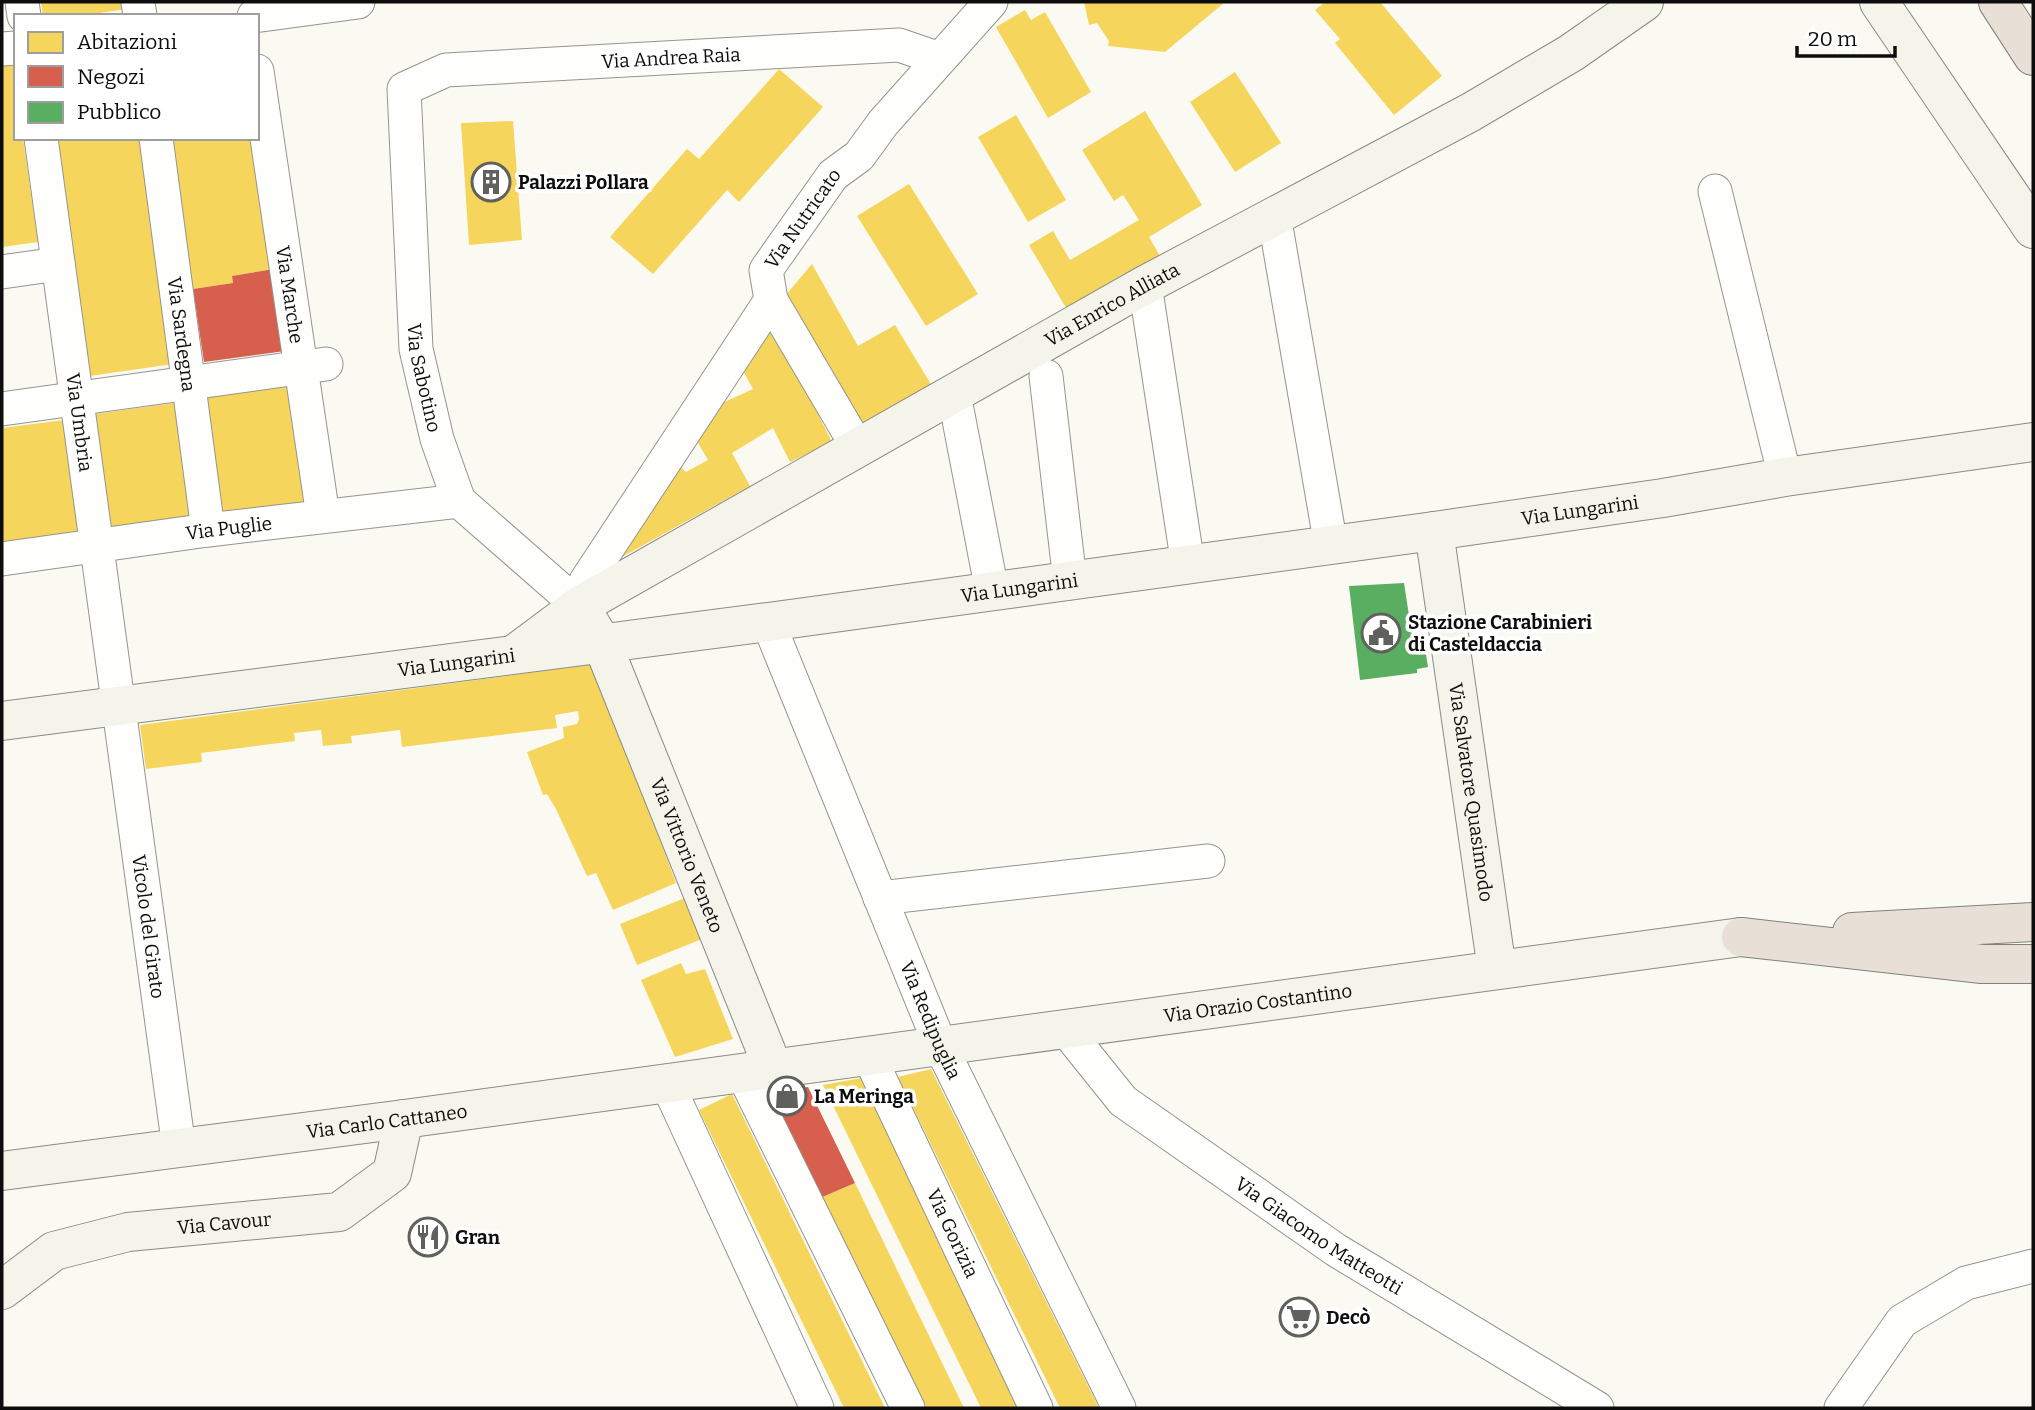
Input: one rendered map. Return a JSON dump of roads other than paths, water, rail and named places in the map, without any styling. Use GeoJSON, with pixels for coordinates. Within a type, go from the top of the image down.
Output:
{"type":"FeatureCollection","features":[{"type":"Feature","properties":{"kind":"highway"},"geometry":{"type":"LineString","coordinates":[[1998,2],[2033,56]]}},
{"type":"Feature","properties":{"kind":"highway"},"geometry":{"type":"LineString","coordinates":[[1741,937],[2033,922]]}},
{"type":"Feature","properties":{"kind":"highway"},"geometry":{"type":"LineString","coordinates":[[1741,937],[1982,964],[2033,964]]}},
{"type":"Feature","properties":{"kind":"street"},"geometry":{"type":"LineString","coordinates":[[259,15],[358,2]]}},
{"type":"Feature","properties":{"kind":"street","name":"Via Nutricato"},"geometry":{"type":"LineString","coordinates":[[579,606],[586,581],[771,300],[766,270],[789,236],[833,175],[859,156],[883,123],[991,2]]}},
{"type":"Feature","properties":{"kind":"street","name":"Via Enrico Alliata"},"geometry":{"type":"LineString","coordinates":[[515,654],[579,606],[1145,285],[1471,112],[1571,53],[1644,2]]}},
{"type":"Feature","properties":{"kind":"street"},"geometry":{"type":"LineString","coordinates":[[1879,2],[2033,229]]}},
{"type":"Feature","properties":{"kind":"street","name":"Via Andrea Raia"},"geometry":{"type":"LineString","coordinates":[[404,89],[446,70],[817,49],[899,45],[940,59]]}},
{"type":"Feature","properties":{"kind":"street","name":"Via Marche"},"geometry":{"type":"LineString","coordinates":[[259,82],[313,366],[323,516]]}},
{"type":"Feature","properties":{"kind":"street","name":"Via Sabotino"},"geometry":{"type":"LineString","coordinates":[[404,89],[416,301],[416,349],[437,439],[459,501],[579,606]]}},
{"type":"Feature","properties":{"kind":"street","name":"Via Umbria"},"geometry":{"type":"LineString","coordinates":[[41,140],[120,705]]}},
{"type":"Feature","properties":{"kind":"street","name":"Via Sardegna"},"geometry":{"type":"LineString","coordinates":[[156,140],[208,530]]}},
{"type":"Feature","properties":{"kind":"street"},"geometry":{"type":"LineString","coordinates":[[1715,191],[1785,477]]}},
{"type":"Feature","properties":{"kind":"street"},"geometry":{"type":"LineString","coordinates":[[1274,215],[1331,545]]}},
{"type":"Feature","properties":{"kind":"street"},"geometry":{"type":"LineString","coordinates":[[2,272],[58,264]]}},
{"type":"Feature","properties":{"kind":"street"},"geometry":{"type":"LineString","coordinates":[[1145,285],[1188,565]]}},
{"type":"Feature","properties":{"kind":"street"},"geometry":{"type":"LineString","coordinates":[[771,300],[858,448]]}},
{"type":"Feature","properties":{"kind":"street"},"geometry":{"type":"LineString","coordinates":[[2,409],[313,366]]}},
{"type":"Feature","properties":{"kind":"street"},"geometry":{"type":"LineString","coordinates":[[1046,376],[1070,581]]}},
{"type":"Feature","properties":{"kind":"street"},"geometry":{"type":"LineString","coordinates":[[954,394],[992,591]]}},
{"type":"Feature","properties":{"kind":"street","name":"Via Lungarini"},"geometry":{"type":"LineString","coordinates":[[2,721],[1188,565],[1663,498],[1785,477],[2033,442]]}},
{"type":"Feature","properties":{"kind":"street","name":"Via Puglie"},"geometry":{"type":"LineString","coordinates":[[2,559],[208,530],[459,501]]}},
{"type":"Feature","properties":{"kind":"street","name":"Via Salvatore Quasimodo"},"geometry":{"type":"LineString","coordinates":[[1434,531],[1497,970]]}},
{"type":"Feature","properties":{"kind":"street","name":"Via Vittorio Veneto"},"geometry":{"type":"LineString","coordinates":[[579,606],[602,643],[757,1070]]}},
{"type":"Feature","properties":{"kind":"street","name":"Via Redipuglia"},"geometry":{"type":"LineString","coordinates":[[768,622],[941,1046],[1119,1408]]}},
{"type":"Feature","properties":{"kind":"street","name":"Vicolo del Girato"},"geometry":{"type":"LineString","coordinates":[[120,705],[179,1148]]}},
{"type":"Feature","properties":{"kind":"street"},"geometry":{"type":"LineString","coordinates":[[880,898],[1208,861]]}},
{"type":"Feature","properties":{"kind":"street","name":"Via Orazio Costantino"},"geometry":{"type":"LineString","coordinates":[[757,1070],[1741,937]]}},
{"type":"Feature","properties":{"kind":"street","name":"Via Giacomo Matteotti"},"geometry":{"type":"LineString","coordinates":[[1066,1030],[1123,1101],[1336,1250],[1597,1408]]}},
{"type":"Feature","properties":{"kind":"street","name":"Via Gorizia"},"geometry":{"type":"LineString","coordinates":[[869,1056],[1036,1408]]}},
{"type":"Feature","properties":{"kind":"street"},"geometry":{"type":"LineString","coordinates":[[757,1070],[908,1408]]}},
{"type":"Feature","properties":{"kind":"street","name":"Via Carlo Cattaneo"},"geometry":{"type":"LineString","coordinates":[[2,1171],[757,1070]]}},
{"type":"Feature","properties":{"kind":"street"},"geometry":{"type":"LineString","coordinates":[[667,1083],[817,1408]]}},
{"type":"Feature","properties":{"kind":"street","name":"Via Cavour"},"geometry":{"type":"LineString","coordinates":[[2,1290],[54,1251],[128,1232],[339,1212],[392,1173],[404,1119]]}},
{"type":"Feature","properties":{"kind":"street"},"geometry":{"type":"LineString","coordinates":[[1841,1408],[1902,1321],[1966,1283],[2033,1266]]}},
{"type":"Feature","properties":{"kind":"place","name":"Palazzi Pollara"},"geometry":{"type":"Point","coordinates":[491,182]}},
{"type":"Feature","properties":{"kind":"place","name":"Stazione Carabinieri di Casteldaccia"},"geometry":{"type":"Point","coordinates":[1381,633]}},
{"type":"Feature","properties":{"kind":"place","name":"La Meringa"},"geometry":{"type":"Point","coordinates":[787,1096]}},
{"type":"Feature","properties":{"kind":"place","name":"Gran"},"geometry":{"type":"Point","coordinates":[428,1237]}},
{"type":"Feature","properties":{"kind":"place","name":"Decò"},"geometry":{"type":"Point","coordinates":[1299,1317]}}]}
